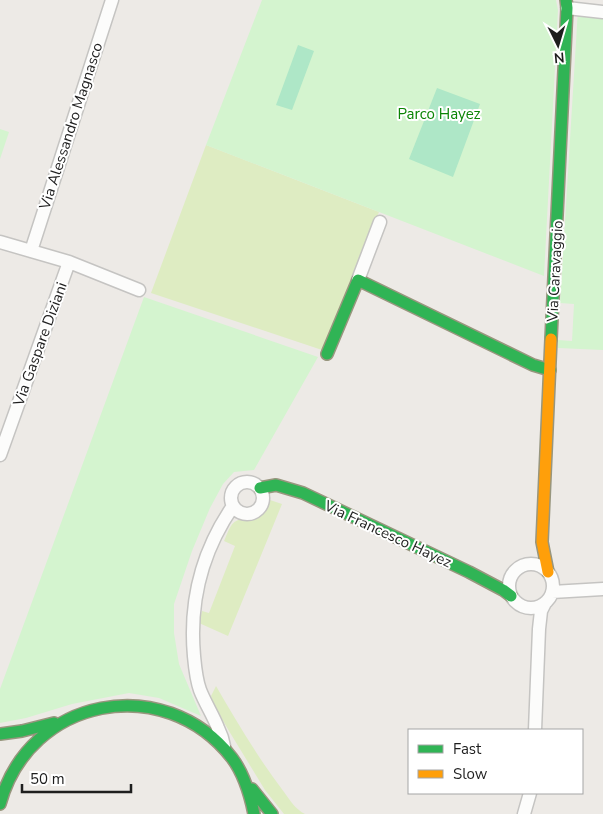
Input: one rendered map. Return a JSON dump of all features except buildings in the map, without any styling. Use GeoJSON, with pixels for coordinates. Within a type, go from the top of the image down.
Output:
{"type":"FeatureCollection","features":[{"type":"Feature","properties":{"kind":"street","name":"Via Alessandro Magnasco"},"geometry":{"type":"LineString","coordinates":[[31,251],[112,0]]}},
{"type":"Feature","properties":{"kind":"street"},"geometry":{"type":"LineString","coordinates":[[566,4],[603,12]]}},
{"type":"Feature","properties":{"kind":"street","name":"Via Caravaggio"},"geometry":{"type":"LineString","coordinates":[[535,729],[541,611],[553,586],[542,542],[566,4]]}},
{"type":"Feature","properties":{"kind":"street"},"geometry":{"type":"LineString","coordinates":[[327,354],[380,222]]}},
{"type":"Feature","properties":{"kind":"street"},"geometry":{"type":"LineString","coordinates":[[0,242],[69,262],[139,290]]}},
{"type":"Feature","properties":{"kind":"street","name":"Via Gaspare Diziani"},"geometry":{"type":"LineString","coordinates":[[0,455],[69,262]]}},
{"type":"Feature","properties":{"kind":"street"},"geometry":{"type":"LineString","coordinates":[[358,280],[533,365],[550,370]]}},
{"type":"Feature","properties":{"kind":"street"},"geometry":{"type":"LineString","coordinates":[[246,482],[256,484],[260,488],[262,503],[256,511],[246,514],[236,510],[233,506],[231,493],[236,486],[246,482]]}},
{"type":"Feature","properties":{"kind":"street","name":"Via Francesco Hayez"},"geometry":{"type":"LineString","coordinates":[[260,488],[276,485],[303,493],[469,572],[511,596]]}},
{"type":"Feature","properties":{"kind":"street"},"geometry":{"type":"LineString","coordinates":[[226,751],[219,729],[200,689],[195,663],[193,628],[197,586],[206,559],[221,525],[233,506]]}},
{"type":"Feature","properties":{"kind":"street","name":"Via Caravaggio"},"geometry":{"type":"LineString","coordinates":[[539,629],[528,608],[521,606],[511,596],[509,582],[516,569],[522,565],[529,564],[530,558],[542,542]]}},
{"type":"Feature","properties":{"kind":"street"},"geometry":{"type":"LineString","coordinates":[[529,564],[536,564],[548,572]]}},
{"type":"Feature","properties":{"kind":"street"},"geometry":{"type":"LineString","coordinates":[[528,608],[537,607],[548,598],[603,589]]}},
{"type":"Feature","properties":{"kind":"street"},"geometry":{"type":"LineString","coordinates":[[0,734],[22,731],[64,720],[99,707],[136,705],[173,713],[205,731],[226,751],[272,814]]}},
{"type":"Feature","properties":{"kind":"street"},"geometry":{"type":"LineString","coordinates":[[0,804],[10,776],[20,759],[33,744],[64,720]]}},
{"type":"Feature","properties":{"kind":"street"},"geometry":{"type":"LineString","coordinates":[[243,776],[254,814]]}},
{"type":"Feature","properties":{"kind":"street"},"geometry":{"type":"LineString","coordinates":[[524,814],[531,794]]}},
{"type":"Feature","properties":{"kind":"street"},"geometry":{"type":"LineString","coordinates":[[531,794],[534,814]]}},
{"type":"Feature","properties":{"kind":"green space","name":"Parco Hayez"},"geometry":{"type":"Polygon","coordinates":[[[262,0],[556,0],[558,10],[544,276],[206,145],[262,0]]]}},
{"type":"Feature","properties":{"kind":"green space"},"geometry":{"type":"Polygon","coordinates":[[[578,9],[603,12],[603,350],[558,348],[558,340],[572,341],[574,304],[560,303],[578,9]]]}},
{"type":"Feature","properties":{"kind":"green space"},"geometry":{"type":"Polygon","coordinates":[[[298,45],[314,51],[292,110],[276,105],[298,45]]]}},
{"type":"Feature","properties":{"kind":"green space"},"geometry":{"type":"Polygon","coordinates":[[[437,88],[480,104],[453,177],[409,159],[437,88]]]}},
{"type":"Feature","properties":{"kind":"green space"},"geometry":{"type":"Polygon","coordinates":[[[0,129],[9,132],[0,159],[0,129]]]}},
{"type":"Feature","properties":{"kind":"green space"},"geometry":{"type":"Polygon","coordinates":[[[206,145],[379,212],[322,350],[151,293],[206,145]]]}},
{"type":"Feature","properties":{"kind":"green space"},"geometry":{"type":"Polygon","coordinates":[[[144,297],[318,357],[254,470],[234,472],[223,484],[210,508],[192,551],[174,604],[174,633],[179,664],[201,716],[159,698],[129,693],[72,704],[26,718],[0,723],[0,689],[144,297]]]}},
{"type":"Feature","properties":{"kind":"green space"},"geometry":{"type":"Polygon","coordinates":[[[270,500],[282,504],[228,636],[199,623],[202,611],[209,613],[235,546],[224,541],[230,528],[235,522],[261,514],[266,509],[270,500]]]}},
{"type":"Feature","properties":{"kind":"green space"},"geometry":{"type":"Polygon","coordinates":[[[216,686],[265,766],[293,804],[305,814],[284,814],[265,790],[214,705],[211,696],[216,686]]]}},
{"type":"Feature","properties":{"kind":"traffic: fast"},"geometry":{"type":"LineString","coordinates":[[551,339],[566,0]]}},
{"type":"Feature","properties":{"kind":"traffic: fast"},"geometry":{"type":"LineString","coordinates":[[327,354],[358,280],[533,365],[550,370]]}},
{"type":"Feature","properties":{"kind":"traffic: fast"},"geometry":{"type":"LineString","coordinates":[[260,488],[276,485],[303,493],[469,572],[511,596]]}},
{"type":"Feature","properties":{"kind":"traffic: fast"},"geometry":{"type":"LineString","coordinates":[[0,804],[16,768],[39,739],[68,719],[101,708],[136,706],[171,713],[204,731],[236,764],[246,784],[254,814]]}},
{"type":"Feature","properties":{"kind":"traffic: fast"},"geometry":{"type":"LineString","coordinates":[[0,734],[54,723]]}},
{"type":"Feature","properties":{"kind":"traffic: fast"},"geometry":{"type":"LineString","coordinates":[[252,789],[272,814]]}},
{"type":"Feature","properties":{"kind":"traffic: slow"},"geometry":{"type":"LineString","coordinates":[[548,572],[542,542],[551,339]]}}]}
